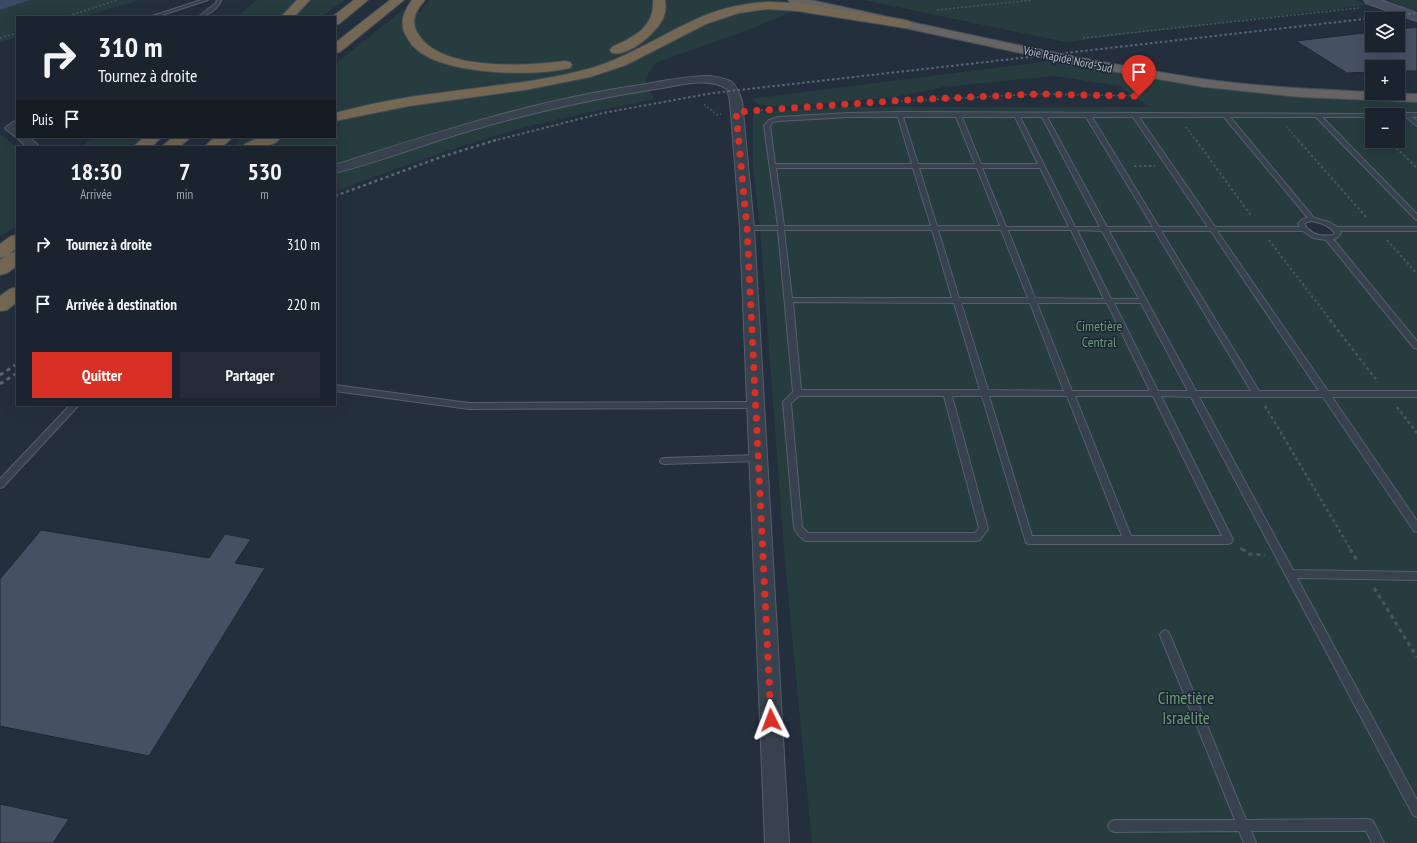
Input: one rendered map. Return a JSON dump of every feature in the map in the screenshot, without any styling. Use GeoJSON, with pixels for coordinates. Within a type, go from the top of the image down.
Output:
{"type":"FeatureCollection","features":[{"type":"Feature","properties":{"kind":"highway"},"geometry":{"type":"LineString","coordinates":[[288,16],[304,0]]}},
{"type":"Feature","properties":{"kind":"highway"},"geometry":{"type":"LineString","coordinates":[[338,18],[362,0]]}},
{"type":"Feature","properties":{"kind":"highway"},"geometry":{"type":"LineString","coordinates":[[336,48],[398,0]]}},
{"type":"Feature","properties":{"kind":"highway"},"geometry":{"type":"LineString","coordinates":[[419,0],[410,11],[408,23],[411,36],[422,47],[441,58],[465,64],[519,70],[554,67],[579,62],[600,57],[625,46],[640,37],[652,27],[660,12],[659,0]]}},
{"type":"Feature","properties":{"kind":"highway","name":"Voie Rapide Nord-Sud"},"geometry":{"type":"LineString","coordinates":[[794,0],[1081,62],[1204,83],[1300,93],[1417,98]]}},
{"type":"Feature","properties":{"kind":"highway","name":"Voie Rapide Nord-Sud"},"geometry":{"type":"LineString","coordinates":[[834,0],[1045,46],[1143,65],[1259,81],[1365,87]]}},
{"type":"Feature","properties":{"kind":"highway"},"geometry":{"type":"LineString","coordinates":[[336,117],[411,101],[537,84],[591,72],[638,55],[708,18],[739,9],[772,5],[797,6],[843,15],[905,24]]}},
{"type":"Feature","properties":{"kind":"highway"},"geometry":{"type":"LineString","coordinates":[[1405,88],[1417,88]]}},
{"type":"Feature","properties":{"kind":"highway"},"geometry":{"type":"LineString","coordinates":[[142,146],[153,138]]}},
{"type":"Feature","properties":{"kind":"highway"},"geometry":{"type":"LineString","coordinates":[[171,146],[182,138]]}},
{"type":"Feature","properties":{"kind":"highway"},"geometry":{"type":"LineString","coordinates":[[213,146],[224,138]]}},
{"type":"Feature","properties":{"kind":"highway"},"geometry":{"type":"LineString","coordinates":[[252,146],[271,138]]}},
{"type":"Feature","properties":{"kind":"highway"},"geometry":{"type":"LineString","coordinates":[[0,252],[16,241]]}},
{"type":"Feature","properties":{"kind":"highway"},"geometry":{"type":"LineString","coordinates":[[0,269],[16,258]]}},
{"type":"Feature","properties":{"kind":"highway"},"geometry":{"type":"LineString","coordinates":[[0,306],[16,294]]}},
{"type":"Feature","properties":{"kind":"highway"},"geometry":{"type":"LineString","coordinates":[[0,306],[16,297]]}},
{"type":"Feature","properties":{"kind":"main road"},"geometry":{"type":"LineString","coordinates":[[1370,0],[1417,17]]}},
{"type":"Feature","properties":{"kind":"street"},"geometry":{"type":"LineString","coordinates":[[336,169],[487,121],[565,102],[628,90],[696,81],[714,80],[725,82],[732,87],[736,107],[747,228],[777,843]]}},
{"type":"Feature","properties":{"kind":"street"},"geometry":{"type":"LineString","coordinates":[[16,125],[11,128],[16,132]]}},
{"type":"Feature","properties":{"kind":"street"},"geometry":{"type":"LineString","coordinates":[[23,138],[33,146]]}},
{"type":"Feature","properties":{"kind":"lane"},"geometry":{"type":"LineString","coordinates":[[154,16],[206,0]]}},
{"type":"Feature","properties":{"kind":"lane"},"geometry":{"type":"LineString","coordinates":[[201,16],[218,4],[219,0]]}},
{"type":"Feature","properties":{"kind":"lane"},"geometry":{"type":"LineString","coordinates":[[900,114],[1029,540],[1228,540],[1016,114]]}},
{"type":"Feature","properties":{"kind":"lane"},"geometry":{"type":"LineString","coordinates":[[947,393],[984,529],[977,537],[806,537],[798,528],[788,402],[797,392],[781,228],[767,126],[771,121],[778,119],[850,115],[900,114],[1365,115]]}},
{"type":"Feature","properties":{"kind":"lane"},"geometry":{"type":"LineString","coordinates":[[958,114],[1128,540]]}},
{"type":"Feature","properties":{"kind":"lane"},"geometry":{"type":"LineString","coordinates":[[1043,114],[1417,811]]}},
{"type":"Feature","properties":{"kind":"lane"},"geometry":{"type":"LineString","coordinates":[[1088,115],[1257,394]]}},
{"type":"Feature","properties":{"kind":"lane"},"geometry":{"type":"LineString","coordinates":[[1134,115],[1417,528]]}},
{"type":"Feature","properties":{"kind":"lane"},"geometry":{"type":"LineString","coordinates":[[1226,115],[1312,219]]}},
{"type":"Feature","properties":{"kind":"lane"},"geometry":{"type":"LineString","coordinates":[[1316,115],[1417,218]]}},
{"type":"Feature","properties":{"kind":"lane"},"geometry":{"type":"LineString","coordinates":[[1407,115],[1417,115]]}},
{"type":"Feature","properties":{"kind":"lane"},"geometry":{"type":"LineString","coordinates":[[1407,115],[1417,124]]}},
{"type":"Feature","properties":{"kind":"lane"},"geometry":{"type":"LineString","coordinates":[[773,166],[1042,166]]}},
{"type":"Feature","properties":{"kind":"lane"},"geometry":{"type":"LineString","coordinates":[[1303,229],[1301,224],[1305,220],[1312,219],[1321,220],[1336,229],[1417,228]]}},
{"type":"Feature","properties":{"kind":"lane"},"geometry":{"type":"LineString","coordinates":[[747,228],[1260,228],[1303,229],[1310,234],[1329,239],[1338,234],[1336,229]]}},
{"type":"Feature","properties":{"kind":"lane"},"geometry":{"type":"LineString","coordinates":[[1329,239],[1417,346]]}},
{"type":"Feature","properties":{"kind":"lane"},"geometry":{"type":"LineString","coordinates":[[789,300],[1143,300]]}},
{"type":"Feature","properties":{"kind":"lane"},"geometry":{"type":"LineString","coordinates":[[336,388],[469,406],[756,405]]}},
{"type":"Feature","properties":{"kind":"lane"},"geometry":{"type":"LineString","coordinates":[[797,392],[1417,394]]}},
{"type":"Feature","properties":{"kind":"lane"},"geometry":{"type":"LineString","coordinates":[[0,485],[74,406]]}},
{"type":"Feature","properties":{"kind":"lane"},"geometry":{"type":"LineString","coordinates":[[664,461],[758,458]]}},
{"type":"Feature","properties":{"kind":"lane"},"geometry":{"type":"LineString","coordinates":[[1290,574],[1417,576]]}},
{"type":"Feature","properties":{"kind":"lane"},"geometry":{"type":"LineString","coordinates":[[1165,635],[1250,843]]}},
{"type":"Feature","properties":{"kind":"lane"},"geometry":{"type":"LineString","coordinates":[[1114,826],[1370,825],[1378,843]]}},
{"type":"Feature","properties":{"kind":"path"},"geometry":{"type":"LineString","coordinates":[[68,16],[117,0]]}},
{"type":"Feature","properties":{"kind":"path"},"geometry":{"type":"LineString","coordinates":[[937,10],[1034,0]]}},
{"type":"Feature","properties":{"kind":"path"},"geometry":{"type":"LineString","coordinates":[[1083,38],[1384,6]]}},
{"type":"Feature","properties":{"kind":"path"},"geometry":{"type":"LineString","coordinates":[[0,38],[16,33]]}},
{"type":"Feature","properties":{"kind":"path"},"geometry":{"type":"LineString","coordinates":[[899,101],[1040,94],[1139,96]]}},
{"type":"Feature","properties":{"kind":"path"},"geometry":{"type":"LineString","coordinates":[[704,104],[715,114]]}},
{"type":"Feature","properties":{"kind":"path"},"geometry":{"type":"LineString","coordinates":[[736,107],[773,109]]}},
{"type":"Feature","properties":{"kind":"path"},"geometry":{"type":"LineString","coordinates":[[1178,115],[1260,228],[1417,433]]}},
{"type":"Feature","properties":{"kind":"path"},"geometry":{"type":"LineString","coordinates":[[1276,115],[1417,274]]}},
{"type":"Feature","properties":{"kind":"path"},"geometry":{"type":"LineString","coordinates":[[1396,148],[1417,168]]}},
{"type":"Feature","properties":{"kind":"path"},"geometry":{"type":"LineString","coordinates":[[1119,166],[1169,166]]}},
{"type":"Feature","properties":{"kind":"path"},"geometry":{"type":"LineString","coordinates":[[1257,394],[1417,657]]}},
{"type":"Feature","properties":{"kind":"path"},"geometry":{"type":"LineString","coordinates":[[1228,540],[1249,554],[1280,556]]}},
{"type":"Feature","properties":{"kind":"green space"},"geometry":{"type":"Polygon","coordinates":[[[30,0],[140,0],[85,16],[16,16],[16,37],[0,42],[0,10],[30,0]]]}},
{"type":"Feature","properties":{"kind":"green space"},"geometry":{"type":"Polygon","coordinates":[[[257,0],[345,0],[322,16],[237,16],[257,0]]]}},
{"type":"Feature","properties":{"kind":"green space"},"geometry":{"type":"Polygon","coordinates":[[[430,0],[777,0],[786,2],[791,12],[748,30],[655,63],[645,79],[654,99],[608,108],[505,133],[432,156],[336,192],[336,146],[238,146],[236,142],[241,138],[336,138],[336,63],[403,10],[420,12],[430,0]]]}},
{"type":"Feature","properties":{"kind":"green space"},"geometry":{"type":"Polygon","coordinates":[[[864,0],[1355,0],[1369,5],[1065,42],[864,0]]]}},
{"type":"Feature","properties":{"kind":"green space"},"geometry":{"type":"Polygon","coordinates":[[[1389,0],[1417,0],[1417,10],[1411,11],[1389,0]]]}},
{"type":"Feature","properties":{"kind":"green space","name":"Cimetière Central"},"geometry":{"type":"Polygon","coordinates":[[[1049,61],[1175,82],[1270,94],[1331,99],[1417,102],[1417,843],[812,843],[785,562],[760,228],[753,168],[753,114],[786,110],[849,107],[1150,107],[1119,86],[1054,76],[944,87],[894,97],[782,107],[761,105],[751,99],[1049,61]],[[1312,219],[1301,224],[1310,234],[1335,237],[1335,229],[1312,219]]]}},
{"type":"Feature","properties":{"kind":"green space"},"geometry":{"type":"Polygon","coordinates":[[[0,134],[16,146],[16,227],[0,237],[0,134]]]}},
{"type":"Feature","properties":{"kind":"green space"},"geometry":{"type":"Polygon","coordinates":[[[91,138],[143,138],[132,146],[83,146],[91,138]]]}},
{"type":"Feature","properties":{"kind":"water"},"geometry":{"type":"Polygon","coordinates":[[[0,0],[30,0],[0,10],[0,0]]]}},
{"type":"Feature","properties":{"kind":"building"},"geometry":{"type":"Polygon","coordinates":[[[1417,27],[1417,71],[1405,71],[1405,60],[1365,60],[1365,72],[1347,73],[1296,41],[1365,33],[1365,52],[1405,52],[1405,28],[1417,27]]]}},
{"type":"Feature","properties":{"kind":"building"},"geometry":{"type":"Polygon","coordinates":[[[41,530],[209,558],[225,534],[251,539],[235,563],[265,568],[149,756],[0,726],[0,579],[41,530]]]}},
{"type":"Feature","properties":{"kind":"building"},"geometry":{"type":"Polygon","coordinates":[[[0,804],[69,819],[53,843],[0,843],[0,804]]]}},
{"type":"Feature","properties":{"kind":"railway"},"geometry":{"type":"LineString","coordinates":[[493,141],[603,113],[713,93],[1417,13]]}},
{"type":"Feature","properties":{"kind":"railway"},"geometry":{"type":"LineString","coordinates":[[336,196],[441,157],[496,140]]}},
{"type":"Feature","properties":{"kind":"railway"},"geometry":{"type":"LineString","coordinates":[[0,375],[16,365]]}},
{"type":"Feature","properties":{"kind":"railway"},"geometry":{"type":"LineString","coordinates":[[0,384],[16,374]]}},
{"type":"Feature","properties":{"kind":"route"},"geometry":{"type":"LineString","coordinates":[[771,720],[747,228],[736,112],[906,100],[1040,94],[1139,96]]}},
{"type":"Feature","properties":{"kind":"park label","name":"Cimetière Israélite"},"geometry":{"type":"Point","coordinates":[1186,708]}}]}
